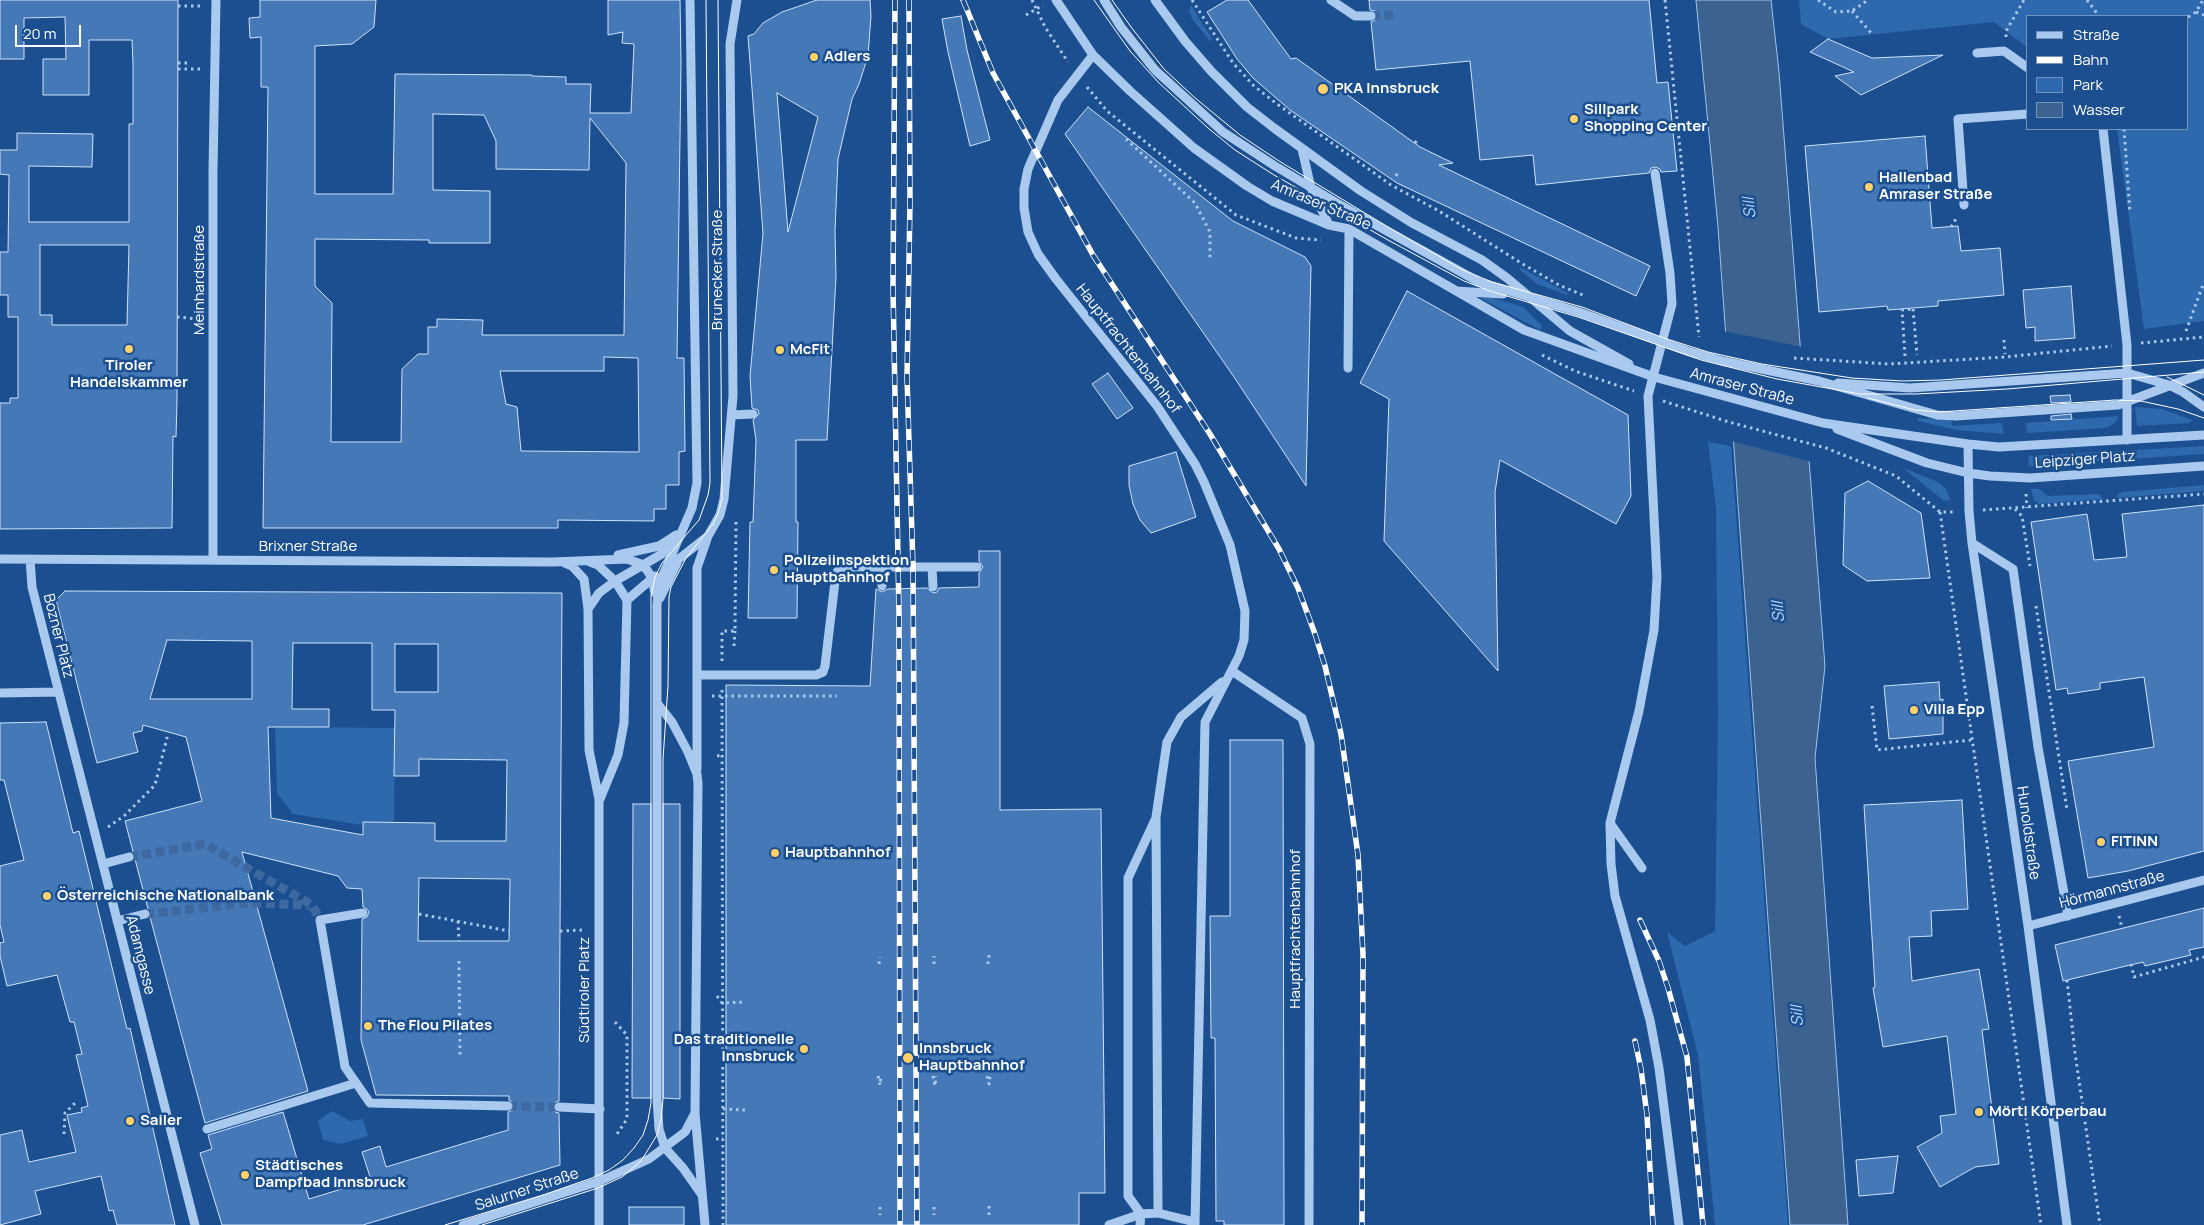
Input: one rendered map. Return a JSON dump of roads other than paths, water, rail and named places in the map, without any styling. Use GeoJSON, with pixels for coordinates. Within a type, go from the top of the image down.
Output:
{"type":"FeatureCollection","features":[{"type":"Feature","properties":{"kind":"street","name":"Meinhardstraße"},"geometry":{"type":"LineString","coordinates":[[214,560],[213,171],[216,0]]}},
{"type":"Feature","properties":{"kind":"street","name":"Brunecker Straße"},"geometry":{"type":"LineString","coordinates":[[684,528],[695,496],[697,464],[692,30],[690,0]]}},
{"type":"Feature","properties":{"kind":"street","name":"Brunecker Straße"},"geometry":{"type":"LineString","coordinates":[[708,536],[716,524],[724,505],[732,415],[730,60],[732,29],[737,0]]}},
{"type":"Feature","properties":{"kind":"street","name":"Amraser Straße"},"geometry":{"type":"LineString","coordinates":[[1056,0],[1093,55],[1162,121],[1194,148],[1265,196],[1329,225],[1349,229],[1524,330],[1654,377],[1823,423],[1968,444]]}},
{"type":"Feature","properties":{"kind":"street"},"geometry":{"type":"LineString","coordinates":[[1104,0],[1121,27],[1162,76],[1224,132],[1311,188],[1464,275],[1579,312],[1662,343],[1723,361],[1819,381],[1937,415],[2118,404],[2204,373]]}},
{"type":"Feature","properties":{"kind":"street"},"geometry":{"type":"LineString","coordinates":[[1331,0],[1355,16],[1371,16]]}},
{"type":"Feature","properties":{"kind":"street","name":"Amraser Straße"},"geometry":{"type":"LineString","coordinates":[[1159,1],[1184,41],[1228,89],[1274,128],[1361,191],[1394,212],[1482,260],[1570,331],[1654,377]]}},
{"type":"Feature","properties":{"kind":"street"},"geometry":{"type":"LineString","coordinates":[[681,30],[692,30]]}},
{"type":"Feature","properties":{"kind":"street"},"geometry":{"type":"LineString","coordinates":[[1977,53],[2004,51],[2026,67]]}},
{"type":"Feature","properties":{"kind":"street","name":"Hauptfrachtenbahnhof"},"geometry":{"type":"LineString","coordinates":[[1093,55],[1058,100],[1028,170],[1024,189],[1024,208],[1028,232],[1038,254],[1056,280],[1157,406],[1183,443],[1204,482],[1230,545],[1245,611],[1244,640],[1232,671],[1226,679],[1205,722],[1195,1223]]}},
{"type":"Feature","properties":{"kind":"street"},"geometry":{"type":"LineString","coordinates":[[1964,205],[1958,119],[2026,114]]}},
{"type":"Feature","properties":{"kind":"street"},"geometry":{"type":"LineString","coordinates":[[2103,130],[2126,328],[2127,440]]}},
{"type":"Feature","properties":{"kind":"street"},"geometry":{"type":"LineString","coordinates":[[1302,149],[1311,188],[1329,225]]}},
{"type":"Feature","properties":{"kind":"street"},"geometry":{"type":"LineString","coordinates":[[1655,173],[1670,273],[1672,304],[1648,396],[1657,577],[1654,630],[1639,711],[1610,823],[1610,864],[1615,896],[1650,1020],[1679,1225]]}},
{"type":"Feature","properties":{"kind":"street"},"geometry":{"type":"LineString","coordinates":[[1348,368],[1349,229]]}},
{"type":"Feature","properties":{"kind":"street"},"geometry":{"type":"LineString","coordinates":[[1454,291],[1526,296]]}},
{"type":"Feature","properties":{"kind":"street"},"geometry":{"type":"LineString","coordinates":[[1819,381],[1910,388],[2127,373],[2183,392],[2204,407]]}},
{"type":"Feature","properties":{"kind":"street"},"geometry":{"type":"LineString","coordinates":[[732,415],[753,414]]}},
{"type":"Feature","properties":{"kind":"street","name":"Amraser Straße"},"geometry":{"type":"LineString","coordinates":[[1823,423],[1898,453],[1968,473]]}},
{"type":"Feature","properties":{"kind":"street","name":"Leipziger Platz"},"geometry":{"type":"LineString","coordinates":[[1968,444],[2011,446],[2204,435]]}},
{"type":"Feature","properties":{"kind":"street","name":"Hunoldstraße"},"geometry":{"type":"LineString","coordinates":[[1968,444],[1969,511],[1972,543],[2028,926],[2067,1225]]}},
{"type":"Feature","properties":{"kind":"street","name":"Leipziger Platz"},"geometry":{"type":"LineString","coordinates":[[1968,473],[2025,478],[2204,466]]}},
{"type":"Feature","properties":{"kind":"street"},"geometry":{"type":"LineString","coordinates":[[585,560],[645,550],[671,539],[684,528]]}},
{"type":"Feature","properties":{"kind":"street"},"geometry":{"type":"LineString","coordinates":[[588,609],[599,593],[615,581],[641,564],[662,554],[672,545],[684,528]]}},
{"type":"Feature","properties":{"kind":"street"},"geometry":{"type":"LineString","coordinates":[[684,528],[659,584],[657,605],[657,1098],[659,1129],[665,1148],[684,1168],[702,1195]]}},
{"type":"Feature","properties":{"kind":"street"},"geometry":{"type":"LineString","coordinates":[[585,560],[598,565],[615,581],[626,600],[708,536]]}},
{"type":"Feature","properties":{"kind":"street"},"geometry":{"type":"LineString","coordinates":[[705,1225],[695,1113],[696,774],[698,751],[697,568],[708,536]]}},
{"type":"Feature","properties":{"kind":"street"},"geometry":{"type":"LineString","coordinates":[[1972,543],[2013,569],[2038,747],[2068,916]]}},
{"type":"Feature","properties":{"kind":"street"},"geometry":{"type":"LineString","coordinates":[[0,559],[30,559]]}},
{"type":"Feature","properties":{"kind":"street","name":"Brixner Straße"},"geometry":{"type":"LineString","coordinates":[[30,559],[563,562],[585,560]]}},
{"type":"Feature","properties":{"kind":"street","name":"Bozner Platz"},"geometry":{"type":"LineString","coordinates":[[0,693],[58,692],[32,587],[30,559]]}},
{"type":"Feature","properties":{"kind":"street"},"geometry":{"type":"LineString","coordinates":[[585,560],[627,559],[641,564],[652,578],[657,605]]}},
{"type":"Feature","properties":{"kind":"street"},"geometry":{"type":"LineString","coordinates":[[657,605],[679,560]]}},
{"type":"Feature","properties":{"kind":"street","name":"Südtiroler Platz"},"geometry":{"type":"LineString","coordinates":[[563,562],[572,566],[584,579],[588,609],[589,750],[600,799],[600,1225]]}},
{"type":"Feature","properties":{"kind":"street"},"geometry":{"type":"LineString","coordinates":[[882,566],[882,586]]}},
{"type":"Feature","properties":{"kind":"street"},"geometry":{"type":"LineString","coordinates":[[698,675],[816,675],[823,672],[836,573],[842,567],[977,567]]}},
{"type":"Feature","properties":{"kind":"street"},"geometry":{"type":"LineString","coordinates":[[932,567],[933,587]]}},
{"type":"Feature","properties":{"kind":"street","name":"Südtiroler Platz"},"geometry":{"type":"LineString","coordinates":[[600,799],[618,754],[624,723],[626,600]]}},
{"type":"Feature","properties":{"kind":"street","name":"Hauptfrachtenbahnhof"},"geometry":{"type":"LineString","coordinates":[[1232,671],[1302,718],[1310,744],[1308,1225]]}},
{"type":"Feature","properties":{"kind":"street","name":"Hauptfrachtenbahnhof"},"geometry":{"type":"LineString","coordinates":[[1158,1213],[1156,817],[1167,742],[1181,717],[1226,679]]}},
{"type":"Feature","properties":{"kind":"street","name":"Adamgasse"},"geometry":{"type":"LineString","coordinates":[[58,692],[196,1225]]}},
{"type":"Feature","properties":{"kind":"street"},"geometry":{"type":"LineString","coordinates":[[657,703],[672,722],[688,752],[696,774]]}},
{"type":"Feature","properties":{"kind":"street"},"geometry":{"type":"LineString","coordinates":[[1140,1225],[1141,1214],[1128,1196],[1128,878],[1140,848],[1156,817]]}},
{"type":"Feature","properties":{"kind":"street"},"geometry":{"type":"LineString","coordinates":[[1610,823],[1642,868]]}},
{"type":"Feature","properties":{"kind":"street"},"geometry":{"type":"LineString","coordinates":[[103,864],[130,857]]}},
{"type":"Feature","properties":{"kind":"street","name":"Hörmannstraße"},"geometry":{"type":"LineString","coordinates":[[2028,926],[2204,880]]}},
{"type":"Feature","properties":{"kind":"street"},"geometry":{"type":"LineString","coordinates":[[362,913],[320,920],[345,1067],[370,1103],[508,1106]]}},
{"type":"Feature","properties":{"kind":"street"},"geometry":{"type":"LineString","coordinates":[[117,921],[145,914]]}},
{"type":"Feature","properties":{"kind":"street"},"geometry":{"type":"LineString","coordinates":[[206,1129],[356,1083]]}},
{"type":"Feature","properties":{"kind":"street"},"geometry":{"type":"LineString","coordinates":[[559,1107],[600,1108]]}},
{"type":"Feature","properties":{"kind":"street","name":"Salurner Straße"},"geometry":{"type":"LineString","coordinates":[[463,1225],[600,1181],[649,1159],[685,1132],[695,1113]]}},
{"type":"Feature","properties":{"kind":"street"},"geometry":{"type":"LineString","coordinates":[[1109,1225],[1141,1214],[1158,1213],[1195,1223]]}},
{"type":"Feature","properties":{"kind":"water","name":"Sill"},"geometry":{"type":"Polygon","coordinates":[[[1696,0],[1771,0],[1779,72],[1825,666],[1815,758],[1848,1225],[1790,1225],[1718,227],[1696,0]]]}},
{"type":"Feature","properties":{"kind":"tunnel"},"geometry":{"type":"LineString","coordinates":[[1371,16],[1393,15]]}},
{"type":"Feature","properties":{"kind":"tunnel"},"geometry":{"type":"LineString","coordinates":[[129,857],[205,844],[312,905],[320,920]]}},
{"type":"Feature","properties":{"kind":"tunnel"},"geometry":{"type":"LineString","coordinates":[[145,914],[248,903],[309,905]]}},
{"type":"Feature","properties":{"kind":"tunnel"},"geometry":{"type":"LineString","coordinates":[[508,1106],[559,1107]]}},
{"type":"Feature","properties":{"kind":"tram line"},"geometry":{"type":"LineString","coordinates":[[445,1225],[543,1195],[609,1170],[623,1160],[634,1148],[643,1135],[648,1120],[651,1103],[651,596],[655,577],[662,563],[699,520],[708,495],[710,483],[706,0]]}},
{"type":"Feature","properties":{"kind":"tram line"},"geometry":{"type":"LineString","coordinates":[[482,1225],[598,1188],[622,1177],[640,1162],[657,1135],[661,1120],[663,1099],[663,759],[668,686],[669,597],[671,587],[686,558],[713,524],[722,498],[718,0]]}},
{"type":"Feature","properties":{"kind":"tram line"},"geometry":{"type":"LineString","coordinates":[[1094,0],[1130,51],[1159,83],[1235,150],[1274,175],[1388,240],[1464,281],[1490,291],[1578,317],[1701,360],[1777,379],[1860,394],[1916,394],[2007,389],[2204,372]]}},
{"type":"Feature","properties":{"kind":"tram line"},"geometry":{"type":"LineString","coordinates":[[1112,0],[1164,69],[1240,135],[1279,161],[1393,230],[1463,270],[1492,282],[1582,307],[1664,338],[1708,352],[1762,364],[1852,378],[1903,381],[1941,380],[2204,360]]}},
{"type":"Feature","properties":{"kind":"tram line"},"geometry":{"type":"LineString","coordinates":[[2167,377],[2204,395]]}},
{"type":"Feature","properties":{"kind":"tram line"},"geometry":{"type":"LineString","coordinates":[[1868,398],[1915,410],[1939,412],[2115,400],[2141,401],[2178,409],[2204,418]]}},
{"type":"Feature","properties":{"kind":"railway"},"geometry":{"type":"LineString","coordinates":[[895,0],[893,288],[899,614],[900,1225]]}},
{"type":"Feature","properties":{"kind":"railway"},"geometry":{"type":"LineString","coordinates":[[909,0],[910,203],[907,377],[913,567],[917,1225]]}},
{"type":"Feature","properties":{"kind":"railway"},"geometry":{"type":"LineString","coordinates":[[963,0],[993,73],[1093,255],[1210,434],[1279,549],[1298,588],[1315,634],[1325,666],[1341,734],[1358,855],[1363,955],[1362,1225]]}},
{"type":"Feature","properties":{"kind":"railway"},"geometry":{"type":"LineString","coordinates":[[1640,920],[1659,961],[1687,1057],[1703,1225]]}},
{"type":"Feature","properties":{"kind":"railway"},"geometry":{"type":"LineString","coordinates":[[1635,1041],[1647,1115],[1653,1225]]}},
{"type":"Feature","properties":{"kind":"place","name":"Adlers"},"geometry":{"type":"Point","coordinates":[814,57]}},
{"type":"Feature","properties":{"kind":"place","name":"PKA Innsbruck"},"geometry":{"type":"Point","coordinates":[1323,89]}},
{"type":"Feature","properties":{"kind":"place","name":"Sillpark Shopping Center"},"geometry":{"type":"Point","coordinates":[1574,119]}},
{"type":"Feature","properties":{"kind":"place","name":"Hallenbad Amraser Straße"},"geometry":{"type":"Point","coordinates":[1869,187]}},
{"type":"Feature","properties":{"kind":"place","name":"Tiroler Handelskammer"},"geometry":{"type":"Point","coordinates":[129,349]}},
{"type":"Feature","properties":{"kind":"place","name":"McFit"},"geometry":{"type":"Point","coordinates":[780,350]}},
{"type":"Feature","properties":{"kind":"place","name":"Polizeiinspektion Hauptbahnhof"},"geometry":{"type":"Point","coordinates":[774,570]}},
{"type":"Feature","properties":{"kind":"place","name":"Villa Epp"},"geometry":{"type":"Point","coordinates":[1914,710]}},
{"type":"Feature","properties":{"kind":"place","name":"FITINN"},"geometry":{"type":"Point","coordinates":[2101,842]}},
{"type":"Feature","properties":{"kind":"place","name":"Hauptbahnhof"},"geometry":{"type":"Point","coordinates":[775,853]}},
{"type":"Feature","properties":{"kind":"place","name":"Österreichische Nationalbank"},"geometry":{"type":"Point","coordinates":[47,896]}},
{"type":"Feature","properties":{"kind":"place","name":"The Flou Pilates"},"geometry":{"type":"Point","coordinates":[368,1026]}},
{"type":"Feature","properties":{"kind":"place","name":"Das traditionelle Innsbruck"},"geometry":{"type":"Point","coordinates":[804,1049]}},
{"type":"Feature","properties":{"kind":"place","name":"Innsbruck Hauptbahnhof"},"geometry":{"type":"Point","coordinates":[908,1058]}},
{"type":"Feature","properties":{"kind":"place","name":"Mörtl Körperbau"},"geometry":{"type":"Point","coordinates":[1979,1112]}},
{"type":"Feature","properties":{"kind":"place","name":"Sailer"},"geometry":{"type":"Point","coordinates":[130,1121]}},
{"type":"Feature","properties":{"kind":"place","name":"Städtisches Dampfbad Innsbruck"},"geometry":{"type":"Point","coordinates":[245,1175]}}]}
